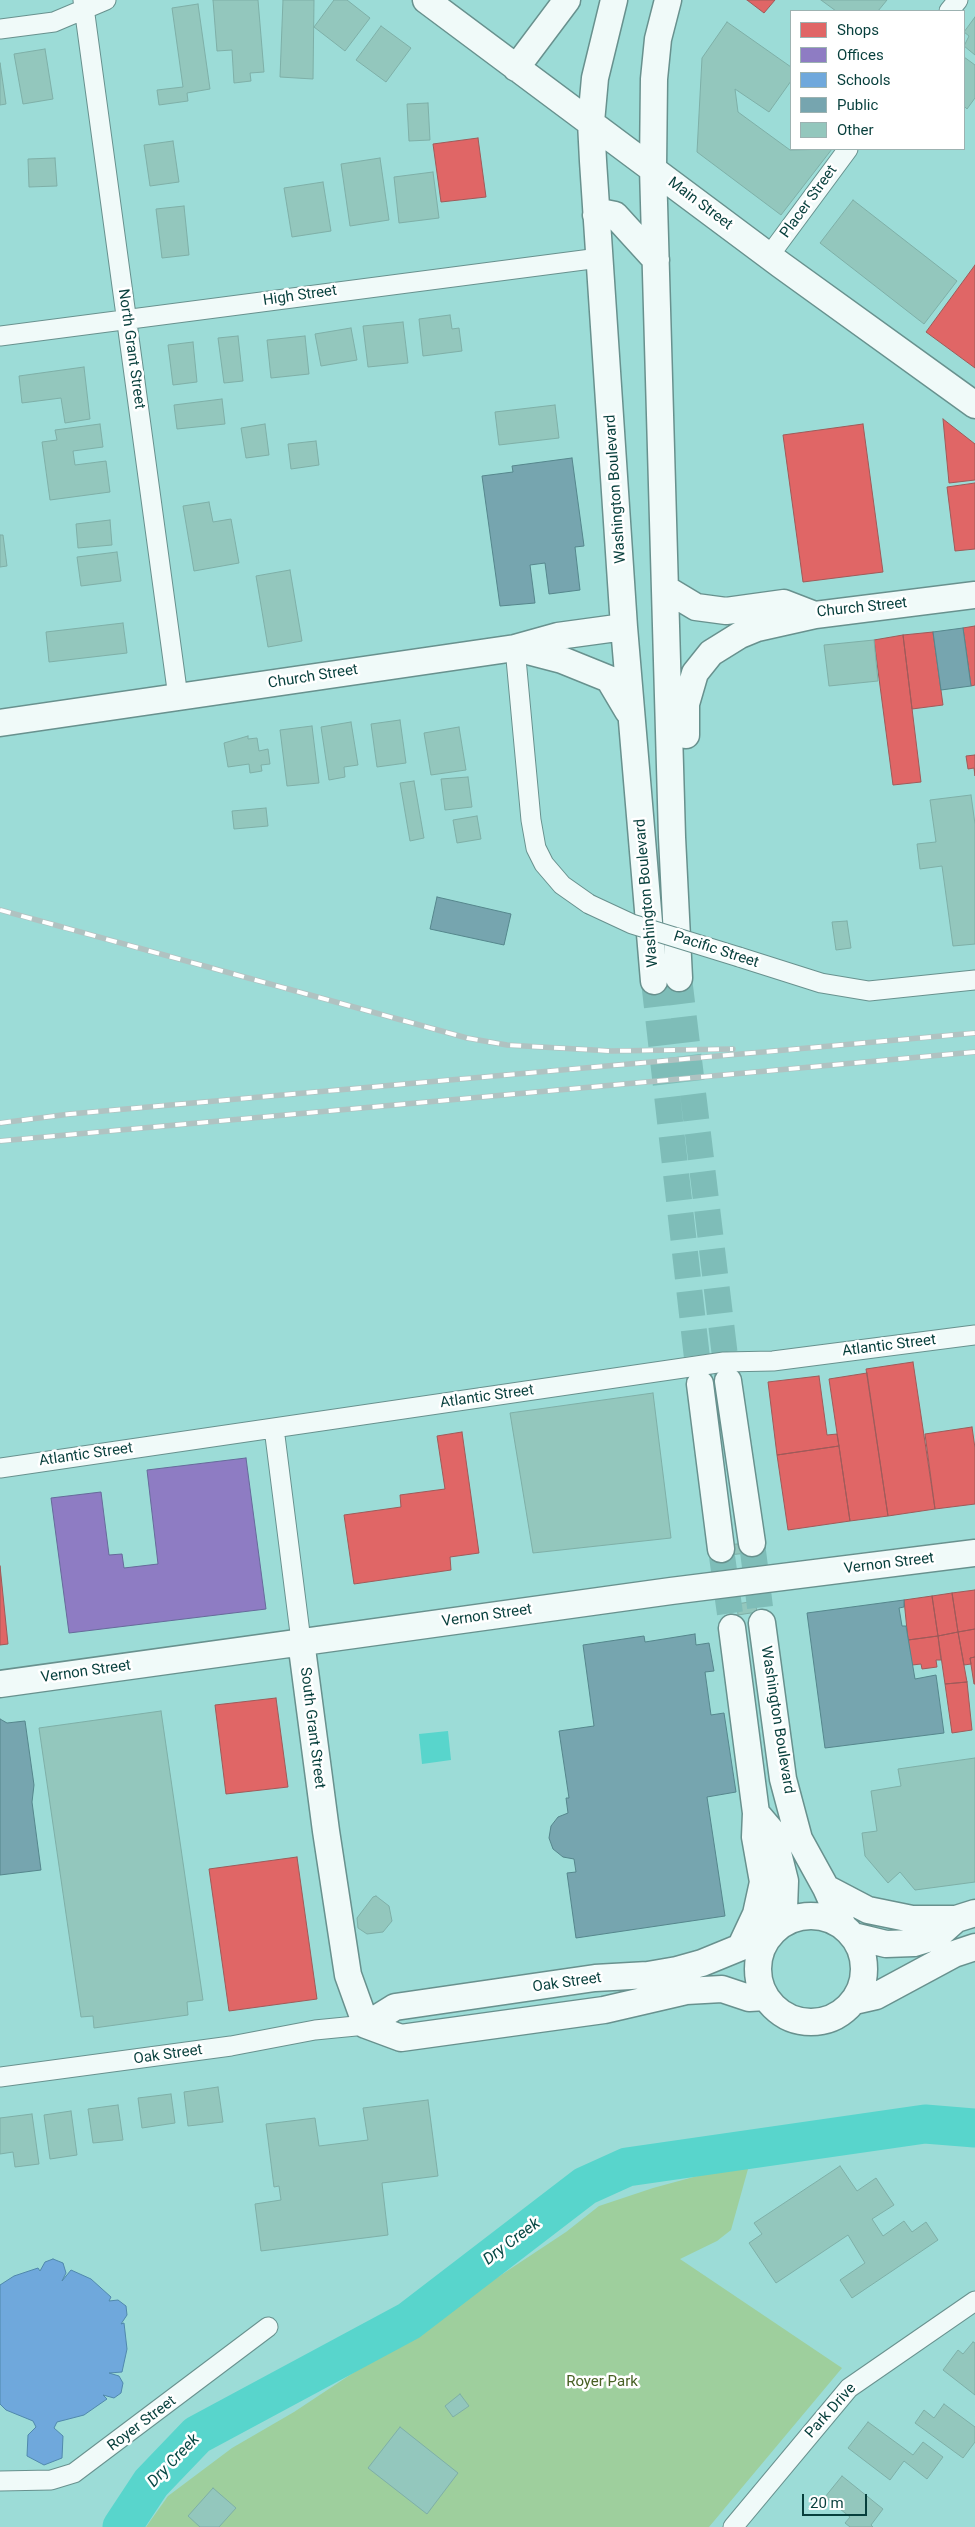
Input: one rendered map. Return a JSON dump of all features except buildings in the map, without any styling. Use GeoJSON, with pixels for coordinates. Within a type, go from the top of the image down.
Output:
{"type":"FeatureCollection","features":[{"type":"Feature","properties":{"kind":"main road","name":"Main Street"},"geometry":{"type":"LineString","coordinates":[[426,0],[769,256],[975,405]]}},
{"type":"Feature","properties":{"kind":"main road"},"geometry":{"type":"LineString","coordinates":[[516,68],[567,0]]}},
{"type":"Feature","properties":{"kind":"main road","name":"Washington Boulevard"},"geometry":{"type":"LineString","coordinates":[[614,0],[595,78],[591,122],[596,215],[631,718],[667,979],[672,837],[653,168],[654,79],[658,39],[668,0]]}},
{"type":"Feature","properties":{"kind":"main road"},"geometry":{"type":"LineString","coordinates":[[596,215],[605,213],[615,215],[656,260]]}},
{"type":"Feature","properties":{"kind":"main road","name":"Church Street"},"geometry":{"type":"LineString","coordinates":[[666,589],[696,608],[726,611],[784,603],[815,615],[975,595]]}},
{"type":"Feature","properties":{"kind":"main road"},"geometry":{"type":"LineString","coordinates":[[672,837],[688,803],[686,704],[695,672],[711,653],[740,635],[757,628],[815,615]]}},
{"type":"Feature","properties":{"kind":"main road","name":"Church Street"},"geometry":{"type":"LineString","coordinates":[[0,723],[515,648],[558,636],[624,628]]}},
{"type":"Feature","properties":{"kind":"main road"},"geometry":{"type":"LineString","coordinates":[[515,648],[562,660],[609,679],[631,718]]}},
{"type":"Feature","properties":{"kind":"main road"},"geometry":{"type":"LineString","coordinates":[[728,1381],[752,1543]]}},
{"type":"Feature","properties":{"kind":"main road"},"geometry":{"type":"LineString","coordinates":[[700,1384],[721,1550]]}},
{"type":"Feature","properties":{"kind":"main road","name":"Vernon Street"},"geometry":{"type":"LineString","coordinates":[[0,1684],[670,1591],[975,1553]]}},
{"type":"Feature","properties":{"kind":"main road","name":"Washington Boulevard"},"geometry":{"type":"LineString","coordinates":[[762,1623],[783,1779],[799,1839],[848,1931]]}},
{"type":"Feature","properties":{"kind":"main road","name":"Washington Boulevard"},"geometry":{"type":"LineString","coordinates":[[732,1628],[756,1813],[755,1837],[763,1882],[756,1914],[740,1946]]}},
{"type":"Feature","properties":{"kind":"main road","name":"South Grant Street"},"geometry":{"type":"LineString","coordinates":[[301,1641],[326,1831],[348,1975],[366,2025]]}},
{"type":"Feature","properties":{"kind":"main road"},"geometry":{"type":"LineString","coordinates":[[756,1813],[773,1833],[786,1881],[784,1909],[758,1962],[758,1976],[766,1997],[778,2011],[804,2022],[832,2018],[854,2002],[860,1989],[864,1962],[860,1948],[848,1931]]}},
{"type":"Feature","properties":{"kind":"main road"},"geometry":{"type":"LineString","coordinates":[[826,1888],[868,1910],[912,1919],[965,1916]]}},
{"type":"Feature","properties":{"kind":"main road"},"geometry":{"type":"LineString","coordinates":[[773,1931],[804,1916],[818,1916],[831,1919],[848,1931],[886,1944],[914,1943],[937,1936],[965,1916]]}},
{"type":"Feature","properties":{"kind":"main road","name":"Oak Street"},"geometry":{"type":"LineString","coordinates":[[366,2025],[395,2007],[595,1978],[658,1974],[702,1963],[773,1931]]}},
{"type":"Feature","properties":{"kind":"main road"},"geometry":{"type":"LineString","coordinates":[[854,2002],[876,1996],[946,1958],[975,1947]]}},
{"type":"Feature","properties":{"kind":"main road","name":"Oak Street"},"geometry":{"type":"LineString","coordinates":[[366,2025],[401,2038],[604,2010],[686,1991],[722,1989],[749,1998],[766,1997]]}},
{"type":"Feature","properties":{"kind":"street"},"geometry":{"type":"LineString","coordinates":[[0,29],[54,22],[84,4],[106,0]]}},
{"type":"Feature","properties":{"kind":"street"},"geometry":{"type":"LineString","coordinates":[[950,10],[958,0]]}},
{"type":"Feature","properties":{"kind":"street","name":"North Grant Street"},"geometry":{"type":"LineString","coordinates":[[84,4],[178,698]]}},
{"type":"Feature","properties":{"kind":"street","name":"Placer Street"},"geometry":{"type":"LineString","coordinates":[[769,256],[847,150]]}},
{"type":"Feature","properties":{"kind":"street","name":"High Street"},"geometry":{"type":"LineString","coordinates":[[0,336],[599,258]]}},
{"type":"Feature","properties":{"kind":"street","name":"Pacific Street"},"geometry":{"type":"LineString","coordinates":[[515,648],[531,820],[536,848],[544,864],[562,885],[589,904],[632,924],[821,983],[862,990],[896,990],[975,980]]}},
{"type":"Feature","properties":{"kind":"street","name":"Atlantic Street"},"geometry":{"type":"LineString","coordinates":[[0,1468],[724,1362],[773,1361],[975,1335]]}},
{"type":"Feature","properties":{"kind":"street","name":"South Grant Street"},"geometry":{"type":"LineString","coordinates":[[274,1428],[301,1641]]}},
{"type":"Feature","properties":{"kind":"street","name":"Oak Street"},"geometry":{"type":"LineString","coordinates":[[0,2077],[231,2046],[315,2030],[366,2025]]}},
{"type":"Feature","properties":{"kind":"street","name":"Park Drive"},"geometry":{"type":"LineString","coordinates":[[733,2527],[849,2388],[975,2301]]}},
{"type":"Feature","properties":{"kind":"street","name":"Royer Street"},"geometry":{"type":"LineString","coordinates":[[0,2480],[51,2480],[74,2473],[268,2327]]}},
{"type":"Feature","properties":{"kind":"green space","name":"Royer Park"},"geometry":{"type":"Polygon","coordinates":[[[738,2165],[748,2169],[731,2230],[717,2241],[680,2259],[842,2368],[709,2527],[146,2527],[168,2496],[232,2448],[294,2412],[566,2232],[599,2206],[653,2188],[738,2165]]]}},
{"type":"Feature","properties":{"kind":"water"},"geometry":{"type":"Polygon","coordinates":[[[448,1731],[451,1760],[422,1764],[419,1734],[448,1731]]]}},
{"type":"Feature","properties":{"kind":"waterway","name":"Dry Creek"},"geometry":{"type":"LineString","coordinates":[[122,2527],[151,2483],[197,2435],[409,2321],[585,2186],[627,2167],[925,2124],[975,2128]]}},
{"type":"Feature","properties":{"kind":"tunnel"},"geometry":{"type":"LineString","coordinates":[[679,978],[728,1381]]}},
{"type":"Feature","properties":{"kind":"tunnel"},"geometry":{"type":"LineString","coordinates":[[654,981],[700,1384]]}},
{"type":"Feature","properties":{"kind":"tunnel"},"geometry":{"type":"LineString","coordinates":[[752,1543],[762,1623]]}},
{"type":"Feature","properties":{"kind":"tunnel"},"geometry":{"type":"LineString","coordinates":[[721,1549],[732,1628]]}},
{"type":"Feature","properties":{"kind":"railway"},"geometry":{"type":"LineString","coordinates":[[0,910],[467,1038],[507,1045],[611,1051],[733,1049]]}},
{"type":"Feature","properties":{"kind":"railway"},"geometry":{"type":"LineString","coordinates":[[0,1123],[70,1114],[975,1033]]}},
{"type":"Feature","properties":{"kind":"railway"},"geometry":{"type":"LineString","coordinates":[[0,1141],[975,1052]]}}]}
